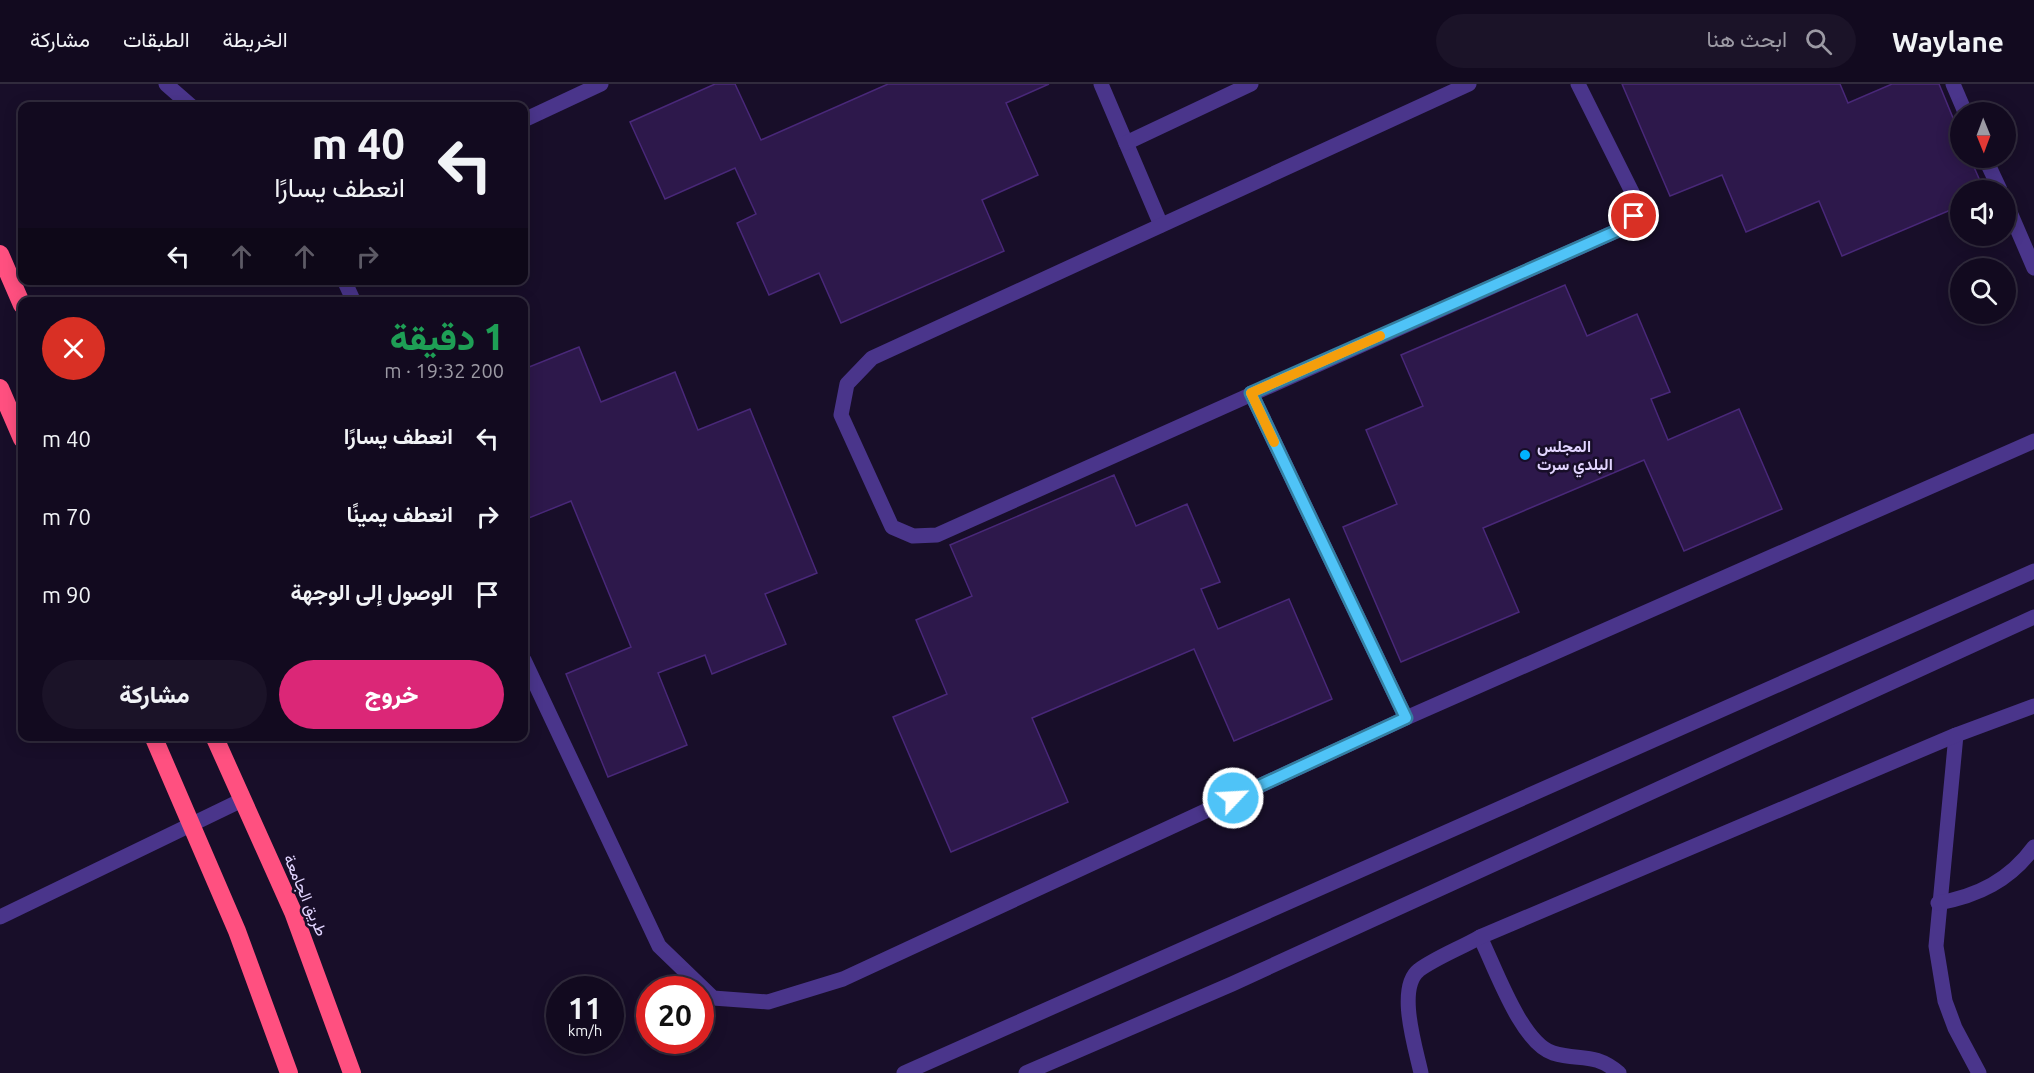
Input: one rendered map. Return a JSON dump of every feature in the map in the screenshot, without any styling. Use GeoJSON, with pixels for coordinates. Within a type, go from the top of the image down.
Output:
{"type":"FeatureCollection","features":[{"type":"Feature","properties":{"kind":"highway"},"geometry":{"type":"LineString","coordinates":[[0,255],[18,297]]}},
{"type":"Feature","properties":{"kind":"highway"},"geometry":{"type":"LineString","coordinates":[[0,388],[18,431]]}},
{"type":"Feature","properties":{"kind":"highway"},"geometry":{"type":"LineString","coordinates":[[155,741],[237,931],[289,1073]]}},
{"type":"Feature","properties":{"kind":"highway","name":"طريق الجامعة"},"geometry":{"type":"LineString","coordinates":[[216,741],[293,912],[339,1032],[352,1073]]}},
{"type":"Feature","properties":{"kind":"highway"},"geometry":{"type":"LineString","coordinates":[[339,1032],[363,1073]]}},
{"type":"Feature","properties":{"kind":"street"},"geometry":{"type":"LineString","coordinates":[[166,84],[186,102]]}},
{"type":"Feature","properties":{"kind":"street"},"geometry":{"type":"LineString","coordinates":[[528,118],[601,84]]}},
{"type":"Feature","properties":{"kind":"street"},"geometry":{"type":"LineString","coordinates":[[1101,84],[1161,225]]}},
{"type":"Feature","properties":{"kind":"street"},"geometry":{"type":"LineString","coordinates":[[1126,143],[1251,84]]}},
{"type":"Feature","properties":{"kind":"street"},"geometry":{"type":"LineString","coordinates":[[1469,84],[872,358],[847,384],[841,415],[892,527],[913,536],[937,535],[1621,229],[1634,216],[1636,200],[1578,84]]}},
{"type":"Feature","properties":{"kind":"street"},"geometry":{"type":"LineString","coordinates":[[1953,84],[1961,102]]}},
{"type":"Feature","properties":{"kind":"street"},"geometry":{"type":"LineString","coordinates":[[2016,226],[2034,268]]}},
{"type":"Feature","properties":{"kind":"street"},"geometry":{"type":"LineString","coordinates":[[1251,393],[1406,718]]}},
{"type":"Feature","properties":{"kind":"street"},"geometry":{"type":"LineString","coordinates":[[528,668],[659,946],[713,998],[768,1002],[843,979],[1406,718],[2034,441]]}},
{"type":"Feature","properties":{"kind":"street"},"geometry":{"type":"LineString","coordinates":[[904,1073],[2034,571]]}},
{"type":"Feature","properties":{"kind":"street"},"geometry":{"type":"LineString","coordinates":[[1026,1073],[1232,984],[2034,617]]}},
{"type":"Feature","properties":{"kind":"street"},"geometry":{"type":"LineString","coordinates":[[1421,1073],[1409,1020],[1411,986],[1417,972],[1480,937],[1956,735],[2034,706]]}},
{"type":"Feature","properties":{"kind":"street"},"geometry":{"type":"LineString","coordinates":[[1956,735],[1938,903],[1936,946],[1945,1001],[1954,1028],[1979,1073]]}},
{"type":"Feature","properties":{"kind":"street"},"geometry":{"type":"LineString","coordinates":[[0,917],[242,800]]}},
{"type":"Feature","properties":{"kind":"street"},"geometry":{"type":"LineString","coordinates":[[1938,903],[1959,899],[1997,883],[2013,870],[2034,847]]}},
{"type":"Feature","properties":{"kind":"street"},"geometry":{"type":"LineString","coordinates":[[1480,937],[1527,1032],[1539,1047],[1554,1053],[1593,1057],[1607,1063],[1618,1073]]}},
{"type":"Feature","properties":{"kind":"building"},"geometry":{"type":"Polygon","coordinates":[[[715,84],[735,84],[761,140],[888,84],[1049,84],[1006,103],[1038,175],[982,200],[1004,251],[841,323],[819,273],[769,295],[737,223],[756,214],[735,168],[665,199],[630,122],[715,84]]]}},
{"type":"Feature","properties":{"kind":"building"},"geometry":{"type":"Polygon","coordinates":[[[1622,84],[1840,84],[1848,103],[1892,84],[1939,84],[1950,111],[1950,168],[1974,168],[1980,180],[1950,180],[1950,210],[1842,256],[1819,201],[1746,232],[1722,175],[1670,196],[1622,84]]]}},
{"type":"Feature","properties":{"kind":"building"},"geometry":{"type":"Polygon","coordinates":[[[1565,285],[1587,336],[1637,314],[1670,392],[1651,399],[1668,440],[1739,409],[1782,509],[1684,551],[1644,460],[1483,528],[1519,612],[1401,662],[1343,527],[1397,504],[1366,430],[1423,406],[1401,355],[1565,285]]]}},
{"type":"Feature","properties":{"kind":"building"},"geometry":{"type":"Polygon","coordinates":[[[579,347],[601,402],[675,372],[698,430],[750,409],[817,573],[765,594],[786,644],[712,674],[705,655],[658,673],[687,745],[608,777],[566,674],[631,647],[571,501],[528,518],[528,367],[579,347]]]}},
{"type":"Feature","properties":{"kind":"building"},"geometry":{"type":"Polygon","coordinates":[[[1114,475],[1136,526],[1187,504],[1220,582],[1201,589],[1218,629],[1289,599],[1332,699],[1234,741],[1194,649],[1032,718],[1068,802],[951,852],[893,717],[947,694],[916,620],[972,596],[950,545],[1114,475]]]}},
{"type":"Feature","properties":{"kind":"slow traffic"},"geometry":{"type":"LineString","coordinates":[[1274,442],[1251,393],[1380,336]]}},
{"type":"Feature","properties":{"kind":"place","name":"المجلس البلدي سرت"},"geometry":{"type":"Point","coordinates":[1525,455]}},
{"type":"Feature","properties":{"kind":"route"},"geometry":{"type":"LineString","coordinates":[[1233,798],[1406,718],[1251,393],[1621,229],[1634,216]]}}]}
